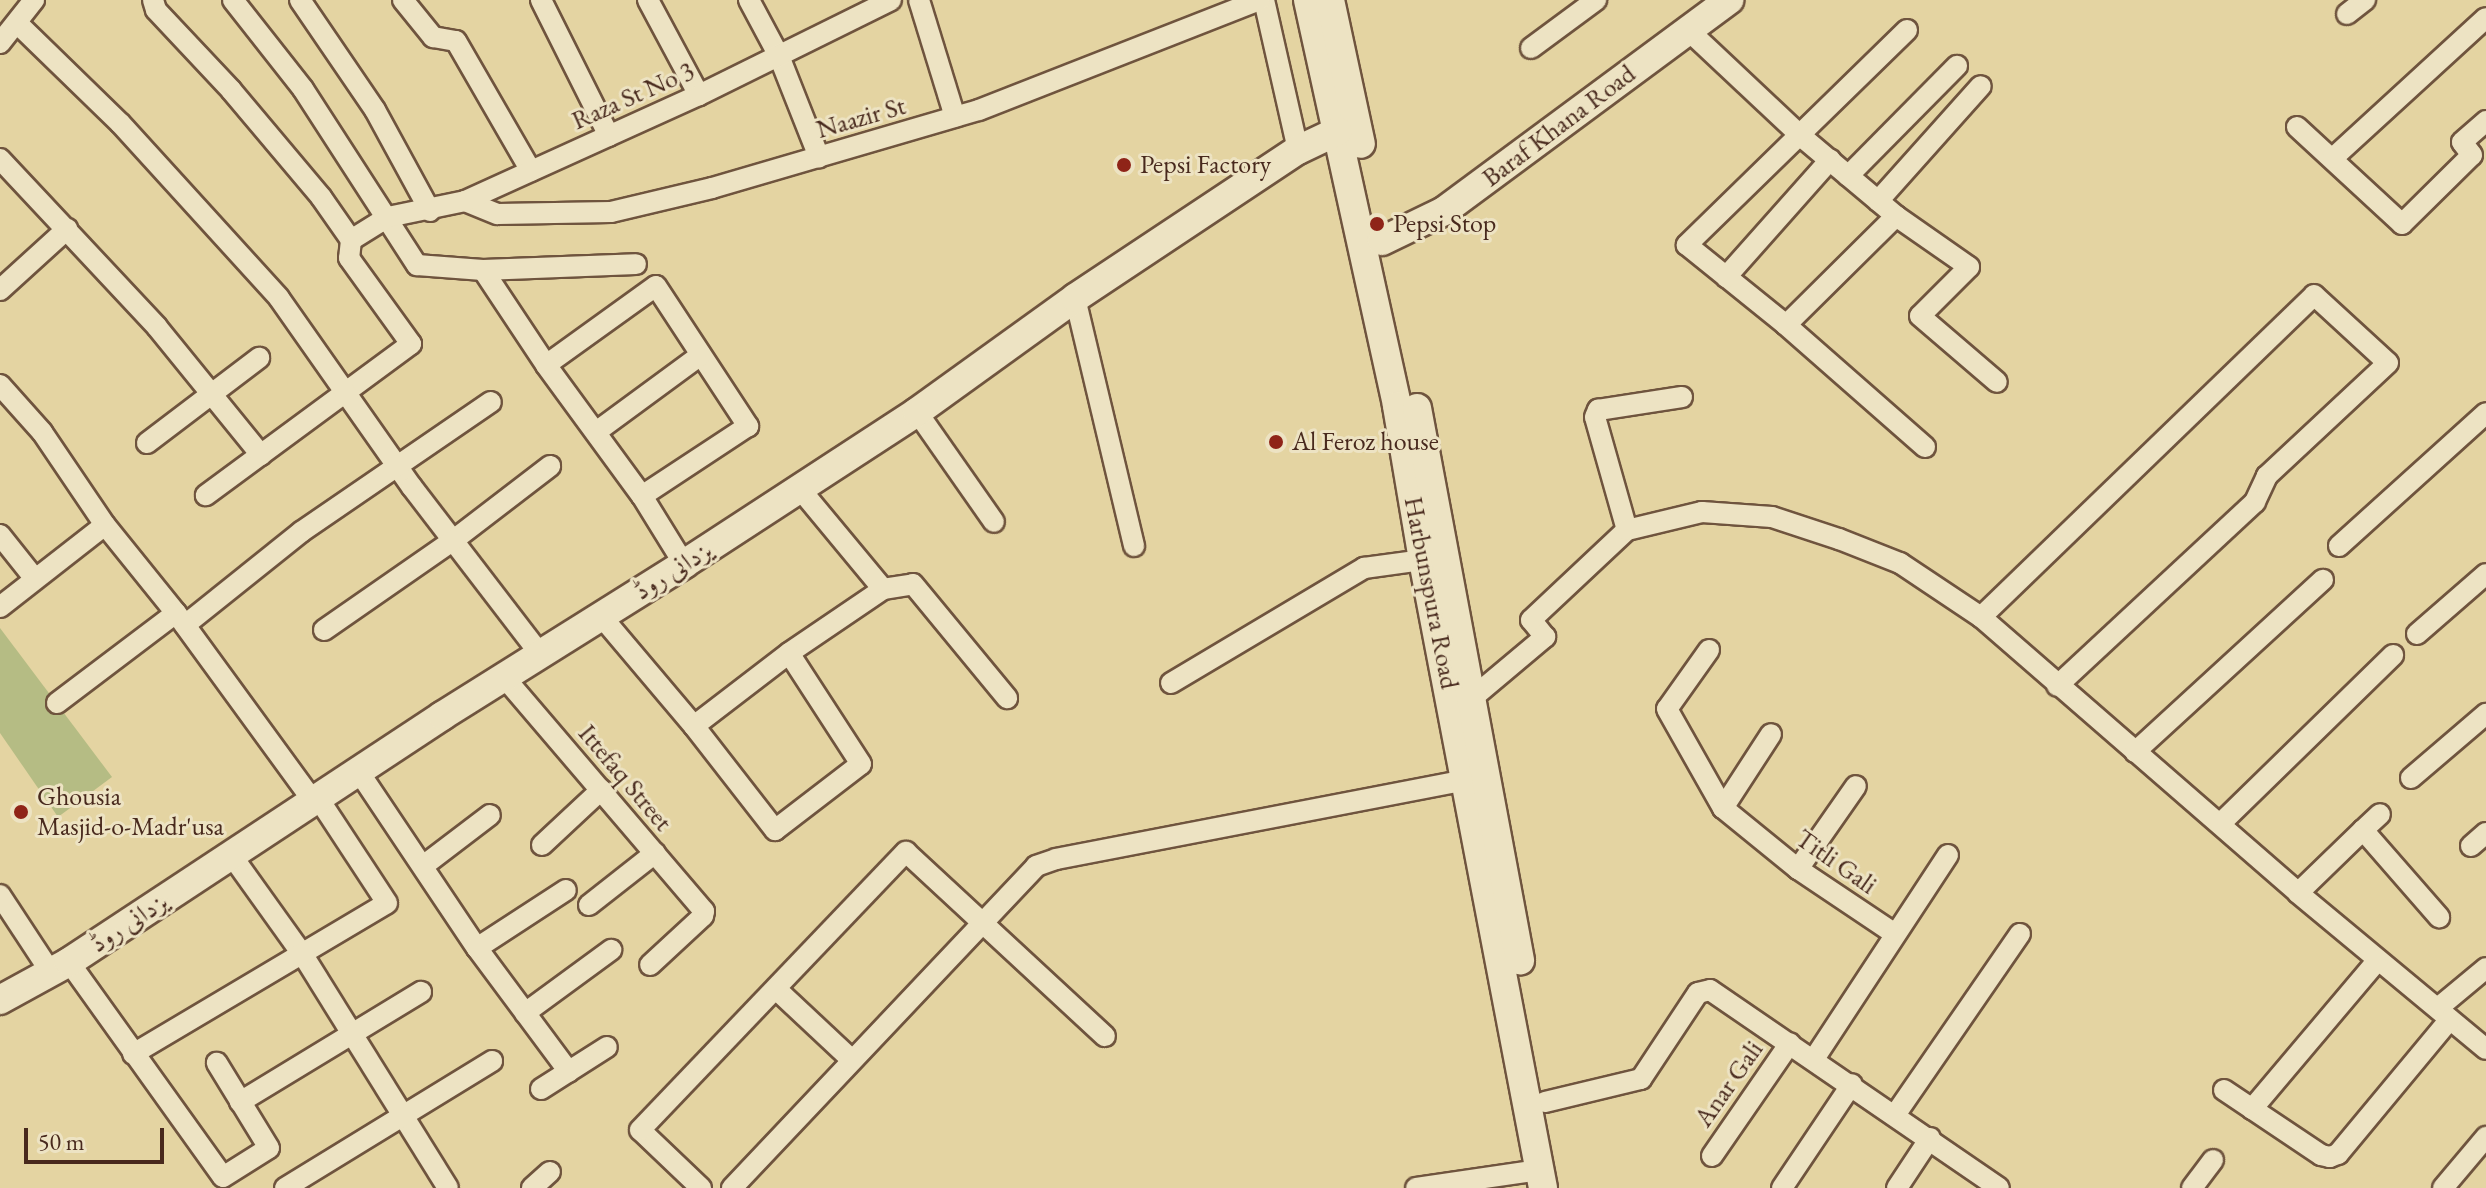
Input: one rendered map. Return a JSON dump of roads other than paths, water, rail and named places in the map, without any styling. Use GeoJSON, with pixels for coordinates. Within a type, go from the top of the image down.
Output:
{"type":"FeatureCollection","features":[{"type":"Feature","properties":{"kind":"main road","name":"Harbunspura Road"},"geometry":{"type":"LineString","coordinates":[[1308,0],[1407,404],[1471,699],[1545,1102],[1550,1178]]}},
{"type":"Feature","properties":{"kind":"main road","name":"Harbunspura Road"},"geometry":{"type":"LineString","coordinates":[[1330,0],[1382,241],[1407,404],[1423,560],[1550,1178]]}},
{"type":"Feature","properties":{"kind":"main road","name":"Baraf Khana Road"},"geometry":{"type":"LineString","coordinates":[[1382,241],[1444,211],[1729,0]]}},
{"type":"Feature","properties":{"kind":"main road","name":"یزدانی روڈ"},"geometry":{"type":"LineString","coordinates":[[0,1000],[232,856],[504,677],[684,564],[917,412],[1075,298],[1298,150],[1338,131]]}},
{"type":"Feature","properties":{"kind":"street"},"geometry":{"type":"LineString","coordinates":[[0,43],[34,0]]}},
{"type":"Feature","properties":{"kind":"street"},"geometry":{"type":"LineString","coordinates":[[153,0],[156,10],[222,80],[321,197],[351,240],[349,258],[411,344],[206,495]]}},
{"type":"Feature","properties":{"kind":"street"},"geometry":{"type":"LineString","coordinates":[[233,0],[303,89],[417,265],[483,270],[636,264]]}},
{"type":"Feature","properties":{"kind":"street"},"geometry":{"type":"LineString","coordinates":[[300,0],[375,110],[430,211]]}},
{"type":"Feature","properties":{"kind":"street"},"geometry":{"type":"LineString","coordinates":[[403,0],[433,37],[456,41],[531,171]]}},
{"type":"Feature","properties":{"kind":"street"},"geometry":{"type":"LineString","coordinates":[[541,0],[609,136]]}},
{"type":"Feature","properties":{"kind":"street"},"geometry":{"type":"LineString","coordinates":[[648,0],[699,95]]}},
{"type":"Feature","properties":{"kind":"street"},"geometry":{"type":"LineString","coordinates":[[749,0],[779,56],[819,157]]}},
{"type":"Feature","properties":{"kind":"street","name":"Raza St No 3"},"geometry":{"type":"LineString","coordinates":[[388,217],[430,211],[465,201],[779,56],[852,9],[891,0]]}},
{"type":"Feature","properties":{"kind":"street"},"geometry":{"type":"LineString","coordinates":[[919,0],[955,117]]}},
{"type":"Feature","properties":{"kind":"street"},"geometry":{"type":"LineString","coordinates":[[1261,0],[1298,150]]}},
{"type":"Feature","properties":{"kind":"street","name":"Naazir St"},"geometry":{"type":"LineString","coordinates":[[465,201],[498,214],[611,212],[712,188],[955,117],[1261,0]]}},
{"type":"Feature","properties":{"kind":"street"},"geometry":{"type":"LineString","coordinates":[[1531,48],[1596,0]]}},
{"type":"Feature","properties":{"kind":"street"},"geometry":{"type":"LineString","coordinates":[[2347,14],[2365,0]]}},
{"type":"Feature","properties":{"kind":"street"},"geometry":{"type":"LineString","coordinates":[[2333,158],[2486,18]]}},
{"type":"Feature","properties":{"kind":"street"},"geometry":{"type":"LineString","coordinates":[[17,23],[120,123],[279,298],[398,467],[540,654]]}},
{"type":"Feature","properties":{"kind":"street"},"geometry":{"type":"LineString","coordinates":[[1687,29],[1848,176],[1896,216],[1969,267],[1920,316],[1997,382]]}},
{"type":"Feature","properties":{"kind":"street"},"geometry":{"type":"LineString","coordinates":[[1907,30],[1802,137],[1687,245],[1786,325],[1925,447]]}},
{"type":"Feature","properties":{"kind":"street"},"geometry":{"type":"LineString","coordinates":[[1848,176],[1957,66]]}},
{"type":"Feature","properties":{"kind":"street"},"geometry":{"type":"LineString","coordinates":[[1878,201],[1981,86]]}},
{"type":"Feature","properties":{"kind":"street"},"geometry":{"type":"LineString","coordinates":[[2297,127],[2402,224],[2472,155],[2462,142],[2486,121]]}},
{"type":"Feature","properties":{"kind":"street"},"geometry":{"type":"LineString","coordinates":[[0,159],[157,327],[261,455]]}},
{"type":"Feature","properties":{"kind":"street"},"geometry":{"type":"LineString","coordinates":[[1726,277],[1830,160]]}},
{"type":"Feature","properties":{"kind":"street"},"geometry":{"type":"LineString","coordinates":[[1786,325],[1896,216]]}},
{"type":"Feature","properties":{"kind":"street"},"geometry":{"type":"LineString","coordinates":[[351,240],[388,217]]}},
{"type":"Feature","properties":{"kind":"street"},"geometry":{"type":"LineString","coordinates":[[0,290],[67,229]]}},
{"type":"Feature","properties":{"kind":"street"},"geometry":{"type":"LineString","coordinates":[[483,270],[546,365],[642,496],[684,564]]}},
{"type":"Feature","properties":{"kind":"street"},"geometry":{"type":"LineString","coordinates":[[546,365],[656,286],[748,426],[642,496]]}},
{"type":"Feature","properties":{"kind":"street"},"geometry":{"type":"LineString","coordinates":[[1981,617],[2314,295],[2388,363],[2267,476],[2255,502],[2057,686]]}},
{"type":"Feature","properties":{"kind":"street"},"geometry":{"type":"LineString","coordinates":[[1075,298],[1134,546]]}},
{"type":"Feature","properties":{"kind":"street"},"geometry":{"type":"LineString","coordinates":[[596,432],[701,355]]}},
{"type":"Feature","properties":{"kind":"street"},"geometry":{"type":"LineString","coordinates":[[147,443],[259,358]]}},
{"type":"Feature","properties":{"kind":"street"},"geometry":{"type":"LineString","coordinates":[[0,385],[42,432],[105,525],[181,619],[316,800],[387,903],[133,1054]]}},
{"type":"Feature","properties":{"kind":"street"},"geometry":{"type":"LineString","coordinates":[[1627,530],[1595,417],[1598,410],[1682,397]]}},
{"type":"Feature","properties":{"kind":"street"},"geometry":{"type":"LineString","coordinates":[[57,703],[491,402]]}},
{"type":"Feature","properties":{"kind":"street"},"geometry":{"type":"LineString","coordinates":[[917,412],[994,522]]}},
{"type":"Feature","properties":{"kind":"street"},"geometry":{"type":"LineString","coordinates":[[2339,546],[2486,413]]}},
{"type":"Feature","properties":{"kind":"street"},"geometry":{"type":"LineString","coordinates":[[324,630],[455,539],[550,466]]}},
{"type":"Feature","properties":{"kind":"street"},"geometry":{"type":"LineString","coordinates":[[799,488],[883,589]]}},
{"type":"Feature","properties":{"kind":"street"},"geometry":{"type":"LineString","coordinates":[[1471,699],[1545,637],[1531,620],[1627,530],[1702,512],[1772,517],[1900,563],[1981,617],[2298,893],[2486,1049]]}},
{"type":"Feature","properties":{"kind":"street"},"geometry":{"type":"LineString","coordinates":[[0,607],[105,525]]}},
{"type":"Feature","properties":{"kind":"street"},"geometry":{"type":"LineString","coordinates":[[0,535],[35,579]]}},
{"type":"Feature","properties":{"kind":"street"},"geometry":{"type":"LineString","coordinates":[[1171,683],[1364,568],[1423,560]]}},
{"type":"Feature","properties":{"kind":"street"},"geometry":{"type":"LineString","coordinates":[[2417,634],[2486,574]]}},
{"type":"Feature","properties":{"kind":"street"},"geometry":{"type":"LineString","coordinates":[[2135,752],[2323,580]]}},
{"type":"Feature","properties":{"kind":"street"},"geometry":{"type":"LineString","coordinates":[[694,726],[789,653],[883,589],[913,584],[1007,698]]}},
{"type":"Feature","properties":{"kind":"street"},"geometry":{"type":"LineString","coordinates":[[601,616],[694,726],[775,830],[861,764],[789,653]]}},
{"type":"Feature","properties":{"kind":"street","name":"Titli Gali"},"geometry":{"type":"LineString","coordinates":[[1709,650],[1667,709],[1723,808],[1798,869],[1895,934]]}},
{"type":"Feature","properties":{"kind":"street"},"geometry":{"type":"LineString","coordinates":[[2220,824],[2393,655]]}},
{"type":"Feature","properties":{"kind":"street","name":"Ittefaq Street"},"geometry":{"type":"LineString","coordinates":[[504,677],[705,913],[650,965]]}},
{"type":"Feature","properties":{"kind":"street"},"geometry":{"type":"LineString","coordinates":[[2411,778],[2486,714]]}},
{"type":"Feature","properties":{"kind":"street"},"geometry":{"type":"LineString","coordinates":[[1723,808],[1771,734]]}},
{"type":"Feature","properties":{"kind":"street"},"geometry":{"type":"LineString","coordinates":[[359,772],[477,948],[569,1072]]}},
{"type":"Feature","properties":{"kind":"street"},"geometry":{"type":"LineString","coordinates":[[732,1188],[1036,866],[1056,859],[1467,780]]}},
{"type":"Feature","properties":{"kind":"street"},"geometry":{"type":"LineString","coordinates":[[1798,869],[1856,786]]}},
{"type":"Feature","properties":{"kind":"street"},"geometry":{"type":"LineString","coordinates":[[542,845],[601,790]]}},
{"type":"Feature","properties":{"kind":"street"},"geometry":{"type":"LineString","coordinates":[[2298,893],[2380,814]]}},
{"type":"Feature","properties":{"kind":"street"},"geometry":{"type":"LineString","coordinates":[[423,866],[490,815]]}},
{"type":"Feature","properties":{"kind":"street"},"geometry":{"type":"LineString","coordinates":[[2363,830],[2439,917]]}},
{"type":"Feature","properties":{"kind":"street"},"geometry":{"type":"LineString","coordinates":[[701,1188],[640,1130],[906,852],[1105,1036]]}},
{"type":"Feature","properties":{"kind":"street"},"geometry":{"type":"LineString","coordinates":[[589,905],[655,853]]}},
{"type":"Feature","properties":{"kind":"street"},"geometry":{"type":"LineString","coordinates":[[1814,1059],[1948,855]]}},
{"type":"Feature","properties":{"kind":"street"},"geometry":{"type":"LineString","coordinates":[[232,856],[303,955],[448,1188]]}},
{"type":"Feature","properties":{"kind":"street"},"geometry":{"type":"LineString","coordinates":[[477,948],[566,890]]}},
{"type":"Feature","properties":{"kind":"street"},"geometry":{"type":"LineString","coordinates":[[0,895],[133,1054],[221,1184],[269,1148],[217,1063]]}},
{"type":"Feature","properties":{"kind":"street"},"geometry":{"type":"LineString","coordinates":[[1895,1115],[2020,934]]}},
{"type":"Feature","properties":{"kind":"street"},"geometry":{"type":"LineString","coordinates":[[525,1013],[611,950]]}},
{"type":"Feature","properties":{"kind":"street"},"geometry":{"type":"LineString","coordinates":[[2252,1109],[2378,960]]}},
{"type":"Feature","properties":{"kind":"street"},"geometry":{"type":"LineString","coordinates":[[2224,1090],[2321,1155],[2338,1154],[2444,1014],[2486,968]]}},
{"type":"Feature","properties":{"kind":"street"},"geometry":{"type":"LineString","coordinates":[[776,989],[852,1060]]}},
{"type":"Feature","properties":{"kind":"street"},"geometry":{"type":"LineString","coordinates":[[1545,1102],[1641,1079],[1703,989],[1710,990],[1852,1084],[1999,1188]]}},
{"type":"Feature","properties":{"kind":"street"},"geometry":{"type":"LineString","coordinates":[[240,1102],[421,992]]}},
{"type":"Feature","properties":{"kind":"street","name":"Anar Gali"},"geometry":{"type":"LineString","coordinates":[[1712,1156],[1790,1043]]}},
{"type":"Feature","properties":{"kind":"street"},"geometry":{"type":"LineString","coordinates":[[541,1089],[607,1047]]}},
{"type":"Feature","properties":{"kind":"street"},"geometry":{"type":"LineString","coordinates":[[285,1188],[492,1061]]}},
{"type":"Feature","properties":{"kind":"street"},"geometry":{"type":"LineString","coordinates":[[1782,1188],[1852,1084]]}},
{"type":"Feature","properties":{"kind":"street"},"geometry":{"type":"LineString","coordinates":[[2443,1188],[2486,1137]]}},
{"type":"Feature","properties":{"kind":"street"},"geometry":{"type":"LineString","coordinates":[[1897,1188],[1930,1138]]}},
{"type":"Feature","properties":{"kind":"street"},"geometry":{"type":"LineString","coordinates":[[2192,1188],[2213,1160]]}},
{"type":"Feature","properties":{"kind":"street"},"geometry":{"type":"LineString","coordinates":[[532,1188],[550,1172]]}},
{"type":"Feature","properties":{"kind":"street"},"geometry":{"type":"LineString","coordinates":[[1416,1188],[1550,1178]]}},
{"type":"Feature","properties":{"kind":"place","name":"Pepsi Factory"},"geometry":{"type":"Point","coordinates":[1124,165]}},
{"type":"Feature","properties":{"kind":"place","name":"Pepsi Stop"},"geometry":{"type":"Point","coordinates":[1377,224]}},
{"type":"Feature","properties":{"kind":"place","name":"Al Feroz house"},"geometry":{"type":"Point","coordinates":[1276,442]}},
{"type":"Feature","properties":{"kind":"place","name":"Ghousia Masjid-o-Madr'usa"},"geometry":{"type":"Point","coordinates":[21,812]}}]}
